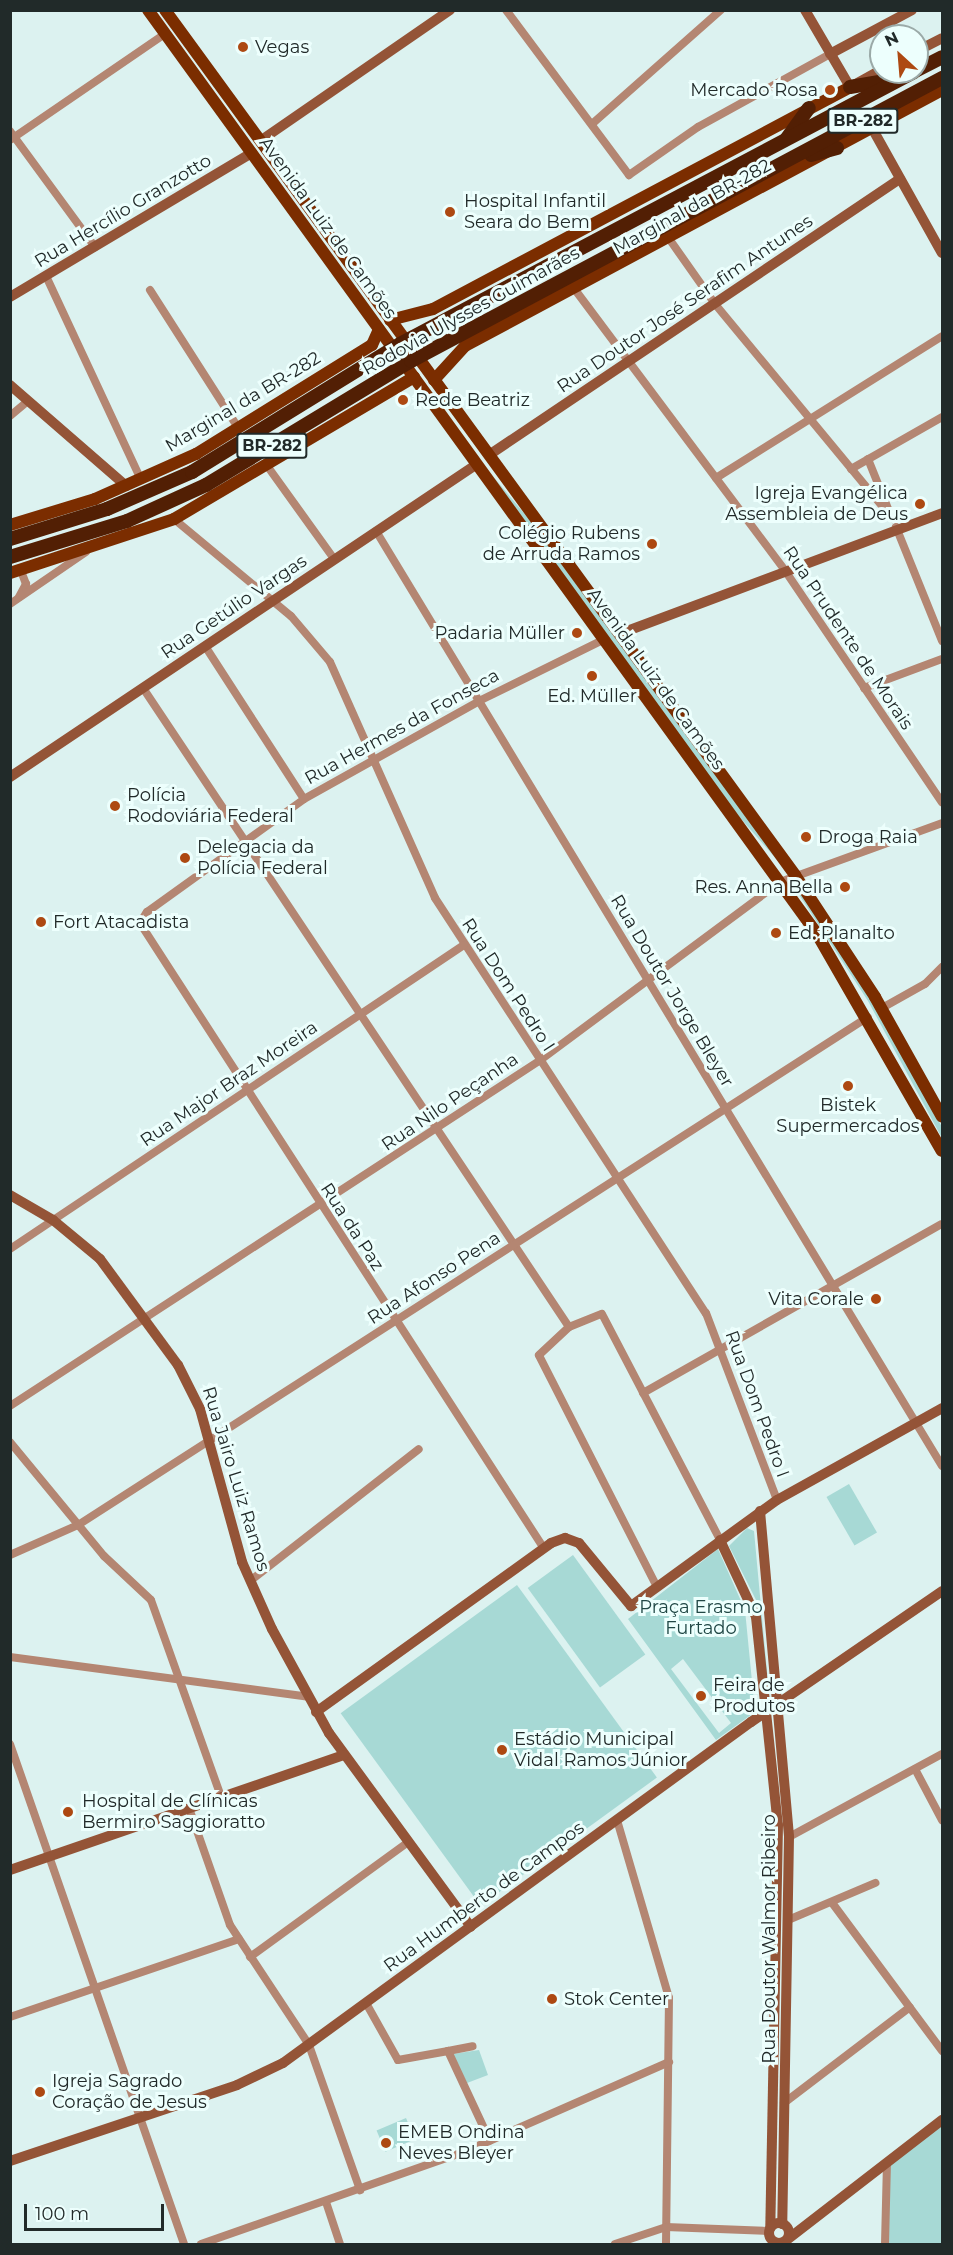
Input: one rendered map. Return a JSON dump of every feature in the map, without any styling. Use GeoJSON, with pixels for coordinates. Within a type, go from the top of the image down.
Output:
{"type":"FeatureCollection","features":[{"type":"Feature","properties":{"kind":"highway","name":"Rodovia Ulysses Guimarães"},"geometry":{"type":"LineString","coordinates":[[10,558],[127,521],[206,485],[411,361],[942,78]]}},
{"type":"Feature","properties":{"kind":"highway"},"geometry":{"type":"LineString","coordinates":[[849,87],[869,82]]}},
{"type":"Feature","properties":{"kind":"highway","name":"Rodovia Ulysses Guimarães"},"geometry":{"type":"LineString","coordinates":[[10,539],[107,509],[192,472],[400,344],[890,84]]}},
{"type":"Feature","properties":{"kind":"highway"},"geometry":{"type":"LineString","coordinates":[[786,139],[809,108]]}},
{"type":"Feature","properties":{"kind":"highway"},"geometry":{"type":"LineString","coordinates":[[783,164],[837,148]]}},
{"type":"Feature","properties":{"kind":"highway"},"geometry":{"type":"LineString","coordinates":[[14,569],[29,552]]}},
{"type":"Feature","properties":{"kind":"main road","name":"Avenida Luiz de Camões"},"geometry":{"type":"LineString","coordinates":[[148,10],[780,882],[868,1017],[942,1151]]}},
{"type":"Feature","properties":{"kind":"main road","name":"Avenida Luiz de Camões"},"geometry":{"type":"LineString","coordinates":[[165,10],[795,875],[882,1008],[942,1117]]}},
{"type":"Feature","properties":{"kind":"main road"},"geometry":{"type":"LineString","coordinates":[[217,82],[250,132],[252,153]]}},
{"type":"Feature","properties":{"kind":"main road","name":"Marginal da BR-282"},"geometry":{"type":"LineString","coordinates":[[390,320],[433,309],[849,87]]}},
{"type":"Feature","properties":{"kind":"main road","name":"Marginal da BR-282"},"geometry":{"type":"LineString","coordinates":[[434,380],[465,346],[576,291],[942,90]]}},
{"type":"Feature","properties":{"kind":"main road"},"geometry":{"type":"LineString","coordinates":[[262,168],[294,188]]}},
{"type":"Feature","properties":{"kind":"main road","name":"Marginal da BR-282"},"geometry":{"type":"LineString","coordinates":[[10,525],[141,480],[239,429],[372,345],[379,329]]}},
{"type":"Feature","properties":{"kind":"main road"},"geometry":{"type":"LineString","coordinates":[[14,569],[86,552],[174,519],[267,467],[412,375]]}},
{"type":"Feature","properties":{"kind":"main road"},"geometry":{"type":"LineString","coordinates":[[477,464],[489,455]]}},
{"type":"Feature","properties":{"kind":"street"},"geometry":{"type":"LineString","coordinates":[[260,141],[450,10]]}},
{"type":"Feature","properties":{"kind":"street"},"geometry":{"type":"LineString","coordinates":[[506,10],[629,175],[706,122],[899,14],[912,10]]}},
{"type":"Feature","properties":{"kind":"street"},"geometry":{"type":"LineString","coordinates":[[592,124],[722,10]]}},
{"type":"Feature","properties":{"kind":"street"},"geometry":{"type":"LineString","coordinates":[[805,10],[849,87]]}},
{"type":"Feature","properties":{"kind":"street"},"geometry":{"type":"LineString","coordinates":[[95,247],[12,137],[165,34]]}},
{"type":"Feature","properties":{"kind":"street","name":"Marginal da BR-282"},"geometry":{"type":"LineString","coordinates":[[849,87],[869,76]]}},
{"type":"Feature","properties":{"kind":"street"},"geometry":{"type":"LineString","coordinates":[[872,128],[942,254]]}},
{"type":"Feature","properties":{"kind":"street","name":"Rua Hercílio Granzotto"},"geometry":{"type":"LineString","coordinates":[[10,297],[252,153]]}},
{"type":"Feature","properties":{"kind":"street","name":"Rua Doutor José Serafim Antunes"},"geometry":{"type":"LineString","coordinates":[[489,455],[900,179]]}},
{"type":"Feature","properties":{"kind":"street"},"geometry":{"type":"LineString","coordinates":[[670,240],[715,304],[892,519]]}},
{"type":"Feature","properties":{"kind":"street"},"geometry":{"type":"LineString","coordinates":[[46,276],[141,480]]}},
{"type":"Feature","properties":{"kind":"street"},"geometry":{"type":"LineString","coordinates":[[150,290],[239,429]]}},
{"type":"Feature","properties":{"kind":"street","name":"Rua Prudente de Morais"},"geometry":{"type":"LineString","coordinates":[[576,291],[786,572],[942,802]]}},
{"type":"Feature","properties":{"kind":"street"},"geometry":{"type":"LineString","coordinates":[[716,478],[942,336]]}},
{"type":"Feature","properties":{"kind":"street"},"geometry":{"type":"LineString","coordinates":[[10,386],[126,486]]}},
{"type":"Feature","properties":{"kind":"street"},"geometry":{"type":"LineString","coordinates":[[10,416],[28,401]]}},
{"type":"Feature","properties":{"kind":"street"},"geometry":{"type":"LineString","coordinates":[[851,469],[942,417]]}},
{"type":"Feature","properties":{"kind":"street"},"geometry":{"type":"LineString","coordinates":[[868,459],[942,641]]}},
{"type":"Feature","properties":{"kind":"street","name":"Rua Getúlio Vargas"},"geometry":{"type":"LineString","coordinates":[[10,777],[477,464]]}},
{"type":"Feature","properties":{"kind":"street"},"geometry":{"type":"LineString","coordinates":[[267,467],[334,559]]}},
{"type":"Feature","properties":{"kind":"street"},"geometry":{"type":"LineString","coordinates":[[619,634],[942,513]]}},
{"type":"Feature","properties":{"kind":"street","name":"Rua Dom Pedro I"},"geometry":{"type":"LineString","coordinates":[[174,519],[273,601],[330,662],[375,757],[422,875],[539,1061],[618,1178],[722,1348],[777,1500]]}},
{"type":"Feature","properties":{"kind":"street","name":"Rua Doutor Jorge Bleyer"},"geometry":{"type":"LineString","coordinates":[[376,531],[942,1466]]}},
{"type":"Feature","properties":{"kind":"street"},"geometry":{"type":"LineString","coordinates":[[10,604],[86,552]]}},
{"type":"Feature","properties":{"kind":"street"},"geometry":{"type":"LineString","coordinates":[[14,569],[26,584],[18,598]]}},
{"type":"Feature","properties":{"kind":"street","name":"Rua Hermes da Fonseca"},"geometry":{"type":"LineString","coordinates":[[140,922],[304,799],[375,757],[479,701],[604,639]]}},
{"type":"Feature","properties":{"kind":"street"},"geometry":{"type":"LineString","coordinates":[[205,646],[304,799]]}},
{"type":"Feature","properties":{"kind":"street"},"geometry":{"type":"LineString","coordinates":[[864,688],[942,659]]}},
{"type":"Feature","properties":{"kind":"street"},"geometry":{"type":"LineString","coordinates":[[143,688],[569,1327]]}},
{"type":"Feature","properties":{"kind":"street","name":"Rua Nilo Peçanha"},"geometry":{"type":"LineString","coordinates":[[10,1406],[321,1206],[539,1061],[780,882],[942,823]]}},
{"type":"Feature","properties":{"kind":"street","name":"Rua da Paz"},"geometry":{"type":"LineString","coordinates":[[140,922],[246,1091],[543,1547]]}},
{"type":"Feature","properties":{"kind":"street","name":"Rua Major Braz Moreira"},"geometry":{"type":"LineString","coordinates":[[10,1249],[464,945]]}},
{"type":"Feature","properties":{"kind":"street"},"geometry":{"type":"LineString","coordinates":[[882,1008],[924,984],[942,967]]}},
{"type":"Feature","properties":{"kind":"street","name":"Rua Afonso Pena"},"geometry":{"type":"LineString","coordinates":[[10,1554],[78,1525],[868,1017]]}},
{"type":"Feature","properties":{"kind":"street","name":"Rua Jairo Luiz Ramos"},"geometry":{"type":"LineString","coordinates":[[10,1195],[53,1220],[100,1259],[146,1318],[190,1387],[210,1440],[250,1581],[308,1697],[344,1755],[471,1927]]}},
{"type":"Feature","properties":{"kind":"street"},"geometry":{"type":"LineString","coordinates":[[643,1393],[942,1224]]}},
{"type":"Feature","properties":{"kind":"street"},"geometry":{"type":"LineString","coordinates":[[657,1587],[539,1354],[569,1327],[602,1314],[720,1540]]}},
{"type":"Feature","properties":{"kind":"street"},"geometry":{"type":"LineString","coordinates":[[316,1712],[543,1547],[565,1538],[579,1543],[631,1606],[777,1500],[942,1408]]}},
{"type":"Feature","properties":{"kind":"street"},"geometry":{"type":"LineString","coordinates":[[10,1442],[78,1525],[151,1600],[183,1680],[221,1797]]}},
{"type":"Feature","properties":{"kind":"street"},"geometry":{"type":"LineString","coordinates":[[250,1581],[418,1449]]}},
{"type":"Feature","properties":{"kind":"street","name":"Rua Doutor Walmor Ribeiro"},"geometry":{"type":"LineString","coordinates":[[760,1511],[789,1837],[782,2224]]}},
{"type":"Feature","properties":{"kind":"street","name":"Rua Doutor Walmor Ribeiro"},"geometry":{"type":"LineString","coordinates":[[720,1540],[753,1606],[779,1838],[776,2238]]}},
{"type":"Feature","properties":{"kind":"street","name":"Rua Humberto de Campos"},"geometry":{"type":"LineString","coordinates":[[10,2161],[255,2078],[309,2045],[777,1704],[942,1591]]}},
{"type":"Feature","properties":{"kind":"street"},"geometry":{"type":"LineString","coordinates":[[10,1657],[308,1697]]}},
{"type":"Feature","properties":{"kind":"street"},"geometry":{"type":"LineString","coordinates":[[10,1744],[184,2244]]}},
{"type":"Feature","properties":{"kind":"street"},"geometry":{"type":"LineString","coordinates":[[789,1837],[942,1754]]}},
{"type":"Feature","properties":{"kind":"street"},"geometry":{"type":"LineString","coordinates":[[10,1870],[344,1755]]}},
{"type":"Feature","properties":{"kind":"street"},"geometry":{"type":"LineString","coordinates":[[915,1769],[942,1820]]}},
{"type":"Feature","properties":{"kind":"street"},"geometry":{"type":"LineString","coordinates":[[189,1808],[239,1939],[309,2045],[360,2190]]}},
{"type":"Feature","properties":{"kind":"street"},"geometry":{"type":"LineString","coordinates":[[617,1820],[666,1977],[669,2062],[666,2244]]}},
{"type":"Feature","properties":{"kind":"street"},"geometry":{"type":"LineString","coordinates":[[250,1957],[408,1842]]}},
{"type":"Feature","properties":{"kind":"street"},"geometry":{"type":"LineString","coordinates":[[788,1920],[833,1904],[875,1883]]}},
{"type":"Feature","properties":{"kind":"street"},"geometry":{"type":"LineString","coordinates":[[833,1904],[942,2051]]}},
{"type":"Feature","properties":{"kind":"street"},"geometry":{"type":"LineString","coordinates":[[10,2017],[239,1939]]}},
{"type":"Feature","properties":{"kind":"street"},"geometry":{"type":"LineString","coordinates":[[366,2003],[398,2060],[473,2046]]}},
{"type":"Feature","properties":{"kind":"street"},"geometry":{"type":"LineString","coordinates":[[784,2103],[910,2007]]}},
{"type":"Feature","properties":{"kind":"street"},"geometry":{"type":"LineString","coordinates":[[448,2051],[490,2141]]}},
{"type":"Feature","properties":{"kind":"street"},"geometry":{"type":"LineString","coordinates":[[201,2244],[360,2190],[490,2141],[669,2062]]}},
{"type":"Feature","properties":{"kind":"street"},"geometry":{"type":"LineString","coordinates":[[615,2244],[666,2227],[776,2238],[887,2163],[942,2120]]}},
{"type":"Feature","properties":{"kind":"street"},"geometry":{"type":"LineString","coordinates":[[885,2244],[887,2163]]}},
{"type":"Feature","properties":{"kind":"street"},"geometry":{"type":"LineString","coordinates":[[326,2202],[340,2244]]}},
{"type":"Feature","properties":{"kind":"street"},"geometry":{"type":"LineString","coordinates":[[776,2238],[782,2224]]}},
{"type":"Feature","properties":{"kind":"street"},"geometry":{"type":"LineString","coordinates":[[776,2238],[782,2224]]}},
{"type":"Feature","properties":{"kind":"green space"},"geometry":{"type":"Polygon","coordinates":[[[491,474],[528,518],[779,862],[735,812],[491,474]]]}},
{"type":"Feature","properties":{"kind":"green space"},"geometry":{"type":"Polygon","coordinates":[[[796,890],[876,1005],[942,1127],[942,1138],[868,1001],[796,890]]]}},
{"type":"Feature","properties":{"kind":"green space"},"geometry":{"type":"Polygon","coordinates":[[[849,1484],[877,1532],[854,1545],[826,1497],[849,1484]]]}},
{"type":"Feature","properties":{"kind":"green space"},"geometry":{"type":"Polygon","coordinates":[[[747,1528],[754,1531],[770,1704],[757,1602],[729,1546],[747,1528]]]}},
{"type":"Feature","properties":{"kind":"green space","name":"Praça Erasmo Furtado"},"geometry":{"type":"Polygon","coordinates":[[[718,1549],[745,1610],[755,1712],[716,1740],[628,1619],[718,1549]],[[683,1659],[671,1669],[719,1733],[731,1723],[683,1659]]]}},
{"type":"Feature","properties":{"kind":"green space"},"geometry":{"type":"Polygon","coordinates":[[[573,1555],[645,1655],[600,1687],[528,1588],[573,1555]]]}},
{"type":"Feature","properties":{"kind":"green space","name":"Estádio Municipal Vidal Ramos Júnior"},"geometry":{"type":"Polygon","coordinates":[[[517,1585],[657,1778],[481,1906],[341,1713],[517,1585]]]}},
{"type":"Feature","properties":{"kind":"green space"},"geometry":{"type":"Polygon","coordinates":[[[479,2050],[488,2075],[467,2083],[453,2054],[479,2050]]]}},
{"type":"Feature","properties":{"kind":"green space"},"geometry":{"type":"Polygon","coordinates":[[[406,2118],[415,2139],[386,2152],[377,2131],[406,2118]]]}},
{"type":"Feature","properties":{"kind":"green space"},"geometry":{"type":"Polygon","coordinates":[[[942,2120],[942,2244],[885,2244],[887,2163],[942,2120]]]}},
{"type":"Feature","properties":{"kind":"place","name":"Vegas"},"geometry":{"type":"Point","coordinates":[243,47]}},
{"type":"Feature","properties":{"kind":"place","name":"Mercado Rosa"},"geometry":{"type":"Point","coordinates":[830,90]}},
{"type":"Feature","properties":{"kind":"place","name":"Hospital Infantil Seara do Bem"},"geometry":{"type":"Point","coordinates":[450,212]}},
{"type":"Feature","properties":{"kind":"place","name":"Rede Beatriz"},"geometry":{"type":"Point","coordinates":[403,400]}},
{"type":"Feature","properties":{"kind":"place","name":"Igreja Evangélica Assembleia de Deus"},"geometry":{"type":"Point","coordinates":[920,504]}},
{"type":"Feature","properties":{"kind":"place","name":"Colégio Rubens de Arruda Ramos"},"geometry":{"type":"Point","coordinates":[652,544]}},
{"type":"Feature","properties":{"kind":"place","name":"Padaria Müller"},"geometry":{"type":"Point","coordinates":[577,633]}},
{"type":"Feature","properties":{"kind":"place","name":"Ed. Müller"},"geometry":{"type":"Point","coordinates":[592,676]}},
{"type":"Feature","properties":{"kind":"place","name":"Polícia Rodoviária Federal"},"geometry":{"type":"Point","coordinates":[115,806]}},
{"type":"Feature","properties":{"kind":"place","name":"Droga Raia"},"geometry":{"type":"Point","coordinates":[806,837]}},
{"type":"Feature","properties":{"kind":"place","name":"Delegacia da Polícia Federal"},"geometry":{"type":"Point","coordinates":[185,858]}},
{"type":"Feature","properties":{"kind":"place","name":"Res. Anna Bella"},"geometry":{"type":"Point","coordinates":[845,887]}},
{"type":"Feature","properties":{"kind":"place","name":"Fort Atacadista"},"geometry":{"type":"Point","coordinates":[41,922]}},
{"type":"Feature","properties":{"kind":"place","name":"Ed. Planalto"},"geometry":{"type":"Point","coordinates":[776,933]}},
{"type":"Feature","properties":{"kind":"place","name":"Bistek Supermercados"},"geometry":{"type":"Point","coordinates":[848,1086]}},
{"type":"Feature","properties":{"kind":"place","name":"Vita Corale"},"geometry":{"type":"Point","coordinates":[876,1299]}},
{"type":"Feature","properties":{"kind":"place","name":"Feira de Produtos"},"geometry":{"type":"Point","coordinates":[701,1696]}},
{"type":"Feature","properties":{"kind":"place","name":"Estádio Municipal Vidal Ramos Júnior"},"geometry":{"type":"Point","coordinates":[502,1750]}},
{"type":"Feature","properties":{"kind":"place","name":"Hospital de Clínicas Bermiro Saggioratto"},"geometry":{"type":"Point","coordinates":[68,1812]}},
{"type":"Feature","properties":{"kind":"place","name":"Stok Center"},"geometry":{"type":"Point","coordinates":[552,1999]}},
{"type":"Feature","properties":{"kind":"place","name":"Igreja Sagrado Coração de Jesus"},"geometry":{"type":"Point","coordinates":[40,2092]}},
{"type":"Feature","properties":{"kind":"place","name":"EMEB Ondina Neves Bleyer"},"geometry":{"type":"Point","coordinates":[386,2143]}}]}
